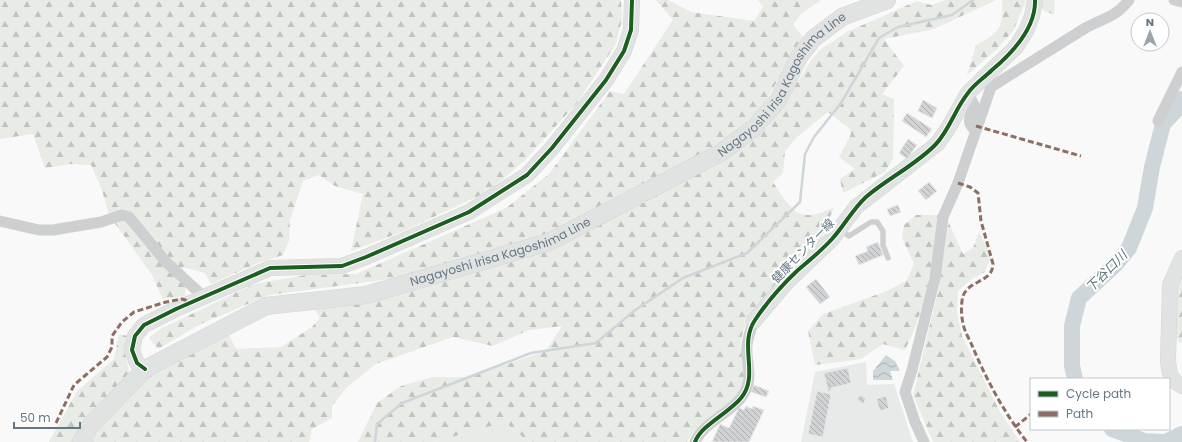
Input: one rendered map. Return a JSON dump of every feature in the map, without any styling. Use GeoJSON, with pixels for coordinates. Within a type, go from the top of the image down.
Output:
{"type":"FeatureCollection","features":[{"type":"Feature","properties":{"kind":"main road","name":"Nagayoshi Irisa Kagoshima Line"},"geometry":{"type":"LineString","coordinates":[[81,442],[90,426],[145,368],[266,306],[366,295],[549,242],[722,152],[755,127],[779,99],[799,58],[813,39],[842,17],[887,0]]}},
{"type":"Feature","properties":{"kind":"street"},"geometry":{"type":"LineString","coordinates":[[145,368],[137,363],[132,350],[135,336],[144,325],[270,268],[342,266],[366,257],[468,212],[527,175],[552,148],[606,80],[624,51],[631,30],[632,0]]}},
{"type":"Feature","properties":{"kind":"street","name":"健康センター線"},"geometry":{"type":"LineString","coordinates":[[695,442],[703,431],[741,398],[747,387],[750,373],[747,346],[750,330],[754,321],[784,284],[819,252],[840,230],[856,207],[937,144],[947,130],[968,93],[1016,47],[1026,31],[1032,16],[1035,0]]}},
{"type":"Feature","properties":{"kind":"street"},"geometry":{"type":"LineString","coordinates":[[924,442],[915,422],[905,392],[935,278],[943,217],[958,183],[991,87],[1087,27],[1103,18],[1114,16],[1129,0]]}},
{"type":"Feature","properties":{"kind":"street"},"geometry":{"type":"LineString","coordinates":[[1174,0],[1182,2]]}},
{"type":"Feature","properties":{"kind":"street"},"geometry":{"type":"LineString","coordinates":[[1158,121],[1182,72]]}},
{"type":"Feature","properties":{"kind":"street"},"geometry":{"type":"LineString","coordinates":[[968,93],[974,106],[968,121],[969,125],[975,130]]}},
{"type":"Feature","properties":{"kind":"street"},"geometry":{"type":"LineString","coordinates":[[0,221],[39,230],[53,230],[101,222],[122,215],[128,218],[166,262],[204,297]]}},
{"type":"Feature","properties":{"kind":"street"},"geometry":{"type":"LineString","coordinates":[[1174,382],[1168,360],[1169,297],[1170,285],[1182,258]]}},
{"type":"Feature","properties":{"kind":"lane"},"geometry":{"type":"LineString","coordinates":[[840,230],[849,236],[871,222],[877,222],[883,231],[883,245],[888,258]]}},
{"type":"Feature","properties":{"kind":"shaded area"},"geometry":{"type":"Polygon","coordinates":[[[866,362],[867,385],[894,384],[913,442],[801,442],[815,372],[866,362]]]}},
{"type":"Feature","properties":{"kind":"green space"},"geometry":{"type":"Polygon","coordinates":[[[0,0],[621,0],[622,20],[616,44],[577,103],[524,161],[489,191],[404,231],[351,251],[363,194],[335,186],[319,175],[303,181],[290,220],[289,241],[283,255],[258,263],[211,284],[205,273],[182,267],[187,275],[185,296],[163,299],[152,275],[109,215],[102,190],[91,165],[70,164],[45,168],[33,134],[0,139],[0,0]]]}},
{"type":"Feature","properties":{"kind":"green space"},"geometry":{"type":"Polygon","coordinates":[[[656,0],[668,0],[691,12],[754,21],[763,7],[758,0],[821,0],[801,14],[793,25],[803,37],[761,109],[729,137],[670,174],[543,238],[398,278],[269,295],[201,324],[158,349],[149,338],[160,329],[254,284],[306,275],[356,274],[506,208],[549,174],[610,91],[624,94],[673,20],[656,0]]]}},
{"type":"Feature","properties":{"kind":"green space"},"geometry":{"type":"Polygon","coordinates":[[[946,0],[996,0],[934,29],[884,39],[904,66],[882,94],[894,99],[893,159],[885,172],[843,193],[840,179],[855,169],[839,157],[851,134],[850,129],[828,112],[797,137],[785,151],[783,173],[773,182],[791,207],[804,215],[812,215],[834,207],[822,238],[781,276],[750,318],[743,331],[740,345],[745,368],[743,383],[737,397],[692,434],[687,442],[523,442],[522,436],[505,422],[434,442],[358,442],[377,403],[401,386],[433,377],[468,377],[546,351],[562,326],[529,330],[493,346],[453,337],[376,364],[347,387],[332,406],[332,418],[312,429],[309,442],[86,442],[147,374],[227,331],[236,349],[281,347],[312,327],[320,318],[315,310],[275,308],[557,245],[709,165],[768,127],[811,60],[821,49],[847,32],[917,1],[931,5],[946,0]]]}},
{"type":"Feature","properties":{"kind":"green space"},"geometry":{"type":"Polygon","coordinates":[[[1002,0],[1025,0],[1025,3],[1013,31],[996,50],[967,75],[976,45],[991,36],[999,28],[1002,17],[1002,0]]]}},
{"type":"Feature","properties":{"kind":"green space"},"geometry":{"type":"Polygon","coordinates":[[[1039,0],[1055,0],[1054,15],[1039,8],[1039,0]]]}},
{"type":"Feature","properties":{"kind":"green space"},"geometry":{"type":"Polygon","coordinates":[[[916,215],[939,215],[924,301],[919,318],[905,350],[883,344],[861,359],[815,365],[808,331],[823,314],[887,291],[907,280],[914,264],[902,238],[904,225],[916,215]]]}},
{"type":"Feature","properties":{"kind":"green space"},"geometry":{"type":"Polygon","coordinates":[[[948,221],[963,254],[973,248],[979,232],[991,257],[985,272],[972,279],[958,291],[957,313],[962,336],[1000,412],[1020,442],[933,442],[913,395],[939,287],[948,221]]]}},
{"type":"Feature","properties":{"kind":"green space"},"geometry":{"type":"Polygon","coordinates":[[[1182,271],[1182,344],[1176,338],[1175,295],[1182,271]]]}},
{"type":"Feature","properties":{"kind":"green space"},"geometry":{"type":"Polygon","coordinates":[[[119,334],[128,336],[125,352],[129,372],[126,378],[74,442],[49,442],[77,391],[114,359],[119,334]]]}},
{"type":"Feature","properties":{"kind":"green space"},"geometry":{"type":"Polygon","coordinates":[[[505,422],[522,436],[523,442],[434,442],[505,422]]]}},
{"type":"Feature","properties":{"kind":"water"},"geometry":{"type":"Polygon","coordinates":[[[886,355],[895,361],[900,371],[890,371],[893,380],[873,380],[873,371],[886,355]]]}},
{"type":"Feature","properties":{"kind":"building"},"geometry":{"type":"Polygon","coordinates":[[[923,100],[937,108],[932,118],[918,111],[923,100]]]}},
{"type":"Feature","properties":{"kind":"building"},"geometry":{"type":"Polygon","coordinates":[[[907,113],[932,129],[926,137],[902,121],[907,113]]]}},
{"type":"Feature","properties":{"kind":"building"},"geometry":{"type":"Polygon","coordinates":[[[908,139],[917,145],[907,159],[899,153],[908,139]]]}},
{"type":"Feature","properties":{"kind":"building"},"geometry":{"type":"Polygon","coordinates":[[[929,182],[937,191],[926,200],[918,191],[929,182]]]}},
{"type":"Feature","properties":{"kind":"building"},"geometry":{"type":"Polygon","coordinates":[[[898,205],[901,212],[890,216],[887,209],[898,205]]]}},
{"type":"Feature","properties":{"kind":"building"},"geometry":{"type":"Polygon","coordinates":[[[878,242],[883,255],[859,265],[855,256],[868,251],[866,247],[878,242]]]}},
{"type":"Feature","properties":{"kind":"building"},"geometry":{"type":"Polygon","coordinates":[[[816,279],[830,297],[820,304],[806,287],[816,279]]]}},
{"type":"Feature","properties":{"kind":"building"},"geometry":{"type":"Polygon","coordinates":[[[848,368],[851,383],[831,388],[832,391],[828,391],[824,373],[848,368]]]}},
{"type":"Feature","properties":{"kind":"building"},"geometry":{"type":"Polygon","coordinates":[[[754,385],[769,391],[766,397],[751,392],[754,385]]]}},
{"type":"Feature","properties":{"kind":"building"},"geometry":{"type":"Polygon","coordinates":[[[817,391],[831,394],[823,437],[808,434],[817,391]]]}},
{"type":"Feature","properties":{"kind":"building"},"geometry":{"type":"Polygon","coordinates":[[[861,395],[866,399],[863,404],[857,399],[861,395]]]}},
{"type":"Feature","properties":{"kind":"building"},"geometry":{"type":"Polygon","coordinates":[[[886,396],[889,408],[880,411],[876,399],[886,396]]]}},
{"type":"Feature","properties":{"kind":"building"},"geometry":{"type":"Polygon","coordinates":[[[746,406],[752,409],[753,406],[764,410],[749,442],[712,442],[720,424],[729,428],[739,408],[744,410],[746,406]]]}},
{"type":"Feature","properties":{"kind":"waterway"},"geometry":{"type":"LineString","coordinates":[[375,442],[377,424],[402,403],[531,353],[596,343],[634,311],[683,278],[747,253],[800,202],[805,154],[814,137],[841,103],[879,38],[898,27],[952,15],[973,0]]}},
{"type":"Feature","properties":{"kind":"waterway","name":"下谷口川"},"geometry":{"type":"LineString","coordinates":[[1075,378],[1072,366],[1072,326],[1079,298],[1116,264],[1129,248],[1145,208],[1152,167],[1163,124],[1179,107],[1182,99]]}},
{"type":"Feature","properties":{"kind":"waterway","name":"下谷口川"},"geometry":{"type":"LineString","coordinates":[[1115,430],[1144,441],[1163,442]]}},
{"type":"Feature","properties":{"kind":"waterway","name":"下谷口川"},"geometry":{"type":"LineString","coordinates":[[1166,442],[1182,434]]}},
{"type":"Feature","properties":{"kind":"marked path"},"geometry":{"type":"LineString","coordinates":[[976,126],[1081,156]]}},
{"type":"Feature","properties":{"kind":"marked path"},"geometry":{"type":"LineString","coordinates":[[958,183],[970,187],[978,193],[981,221],[993,264],[992,270],[989,274],[970,287],[963,296],[962,317],[964,326],[982,369],[1011,419],[1027,442]]}},
{"type":"Feature","properties":{"kind":"marked path"},"geometry":{"type":"LineString","coordinates":[[56,423],[74,385],[107,357],[112,347],[112,336],[122,322],[134,312],[166,302],[182,299],[191,302]]}},
{"type":"Feature","properties":{"kind":"marked path"},"geometry":{"type":"LineString","coordinates":[[1015,427],[1030,415]]}},
{"type":"Feature","properties":{"kind":"cycle path"},"geometry":{"type":"LineString","coordinates":[[145,369],[137,363],[132,350],[135,336],[144,325],[176,309],[270,268],[342,266],[366,257],[469,212],[527,175],[552,148],[606,80],[624,51],[631,30],[632,0]]}},
{"type":"Feature","properties":{"kind":"cycle path"},"geometry":{"type":"LineString","coordinates":[[695,442],[703,430],[736,404],[746,389],[749,380],[748,340],[750,330],[755,320],[775,294],[792,276],[832,239],[856,207],[866,197],[911,165],[936,144],[945,132],[963,99],[970,90],[1007,56],[1021,40],[1031,20],[1035,0]]}}]}
